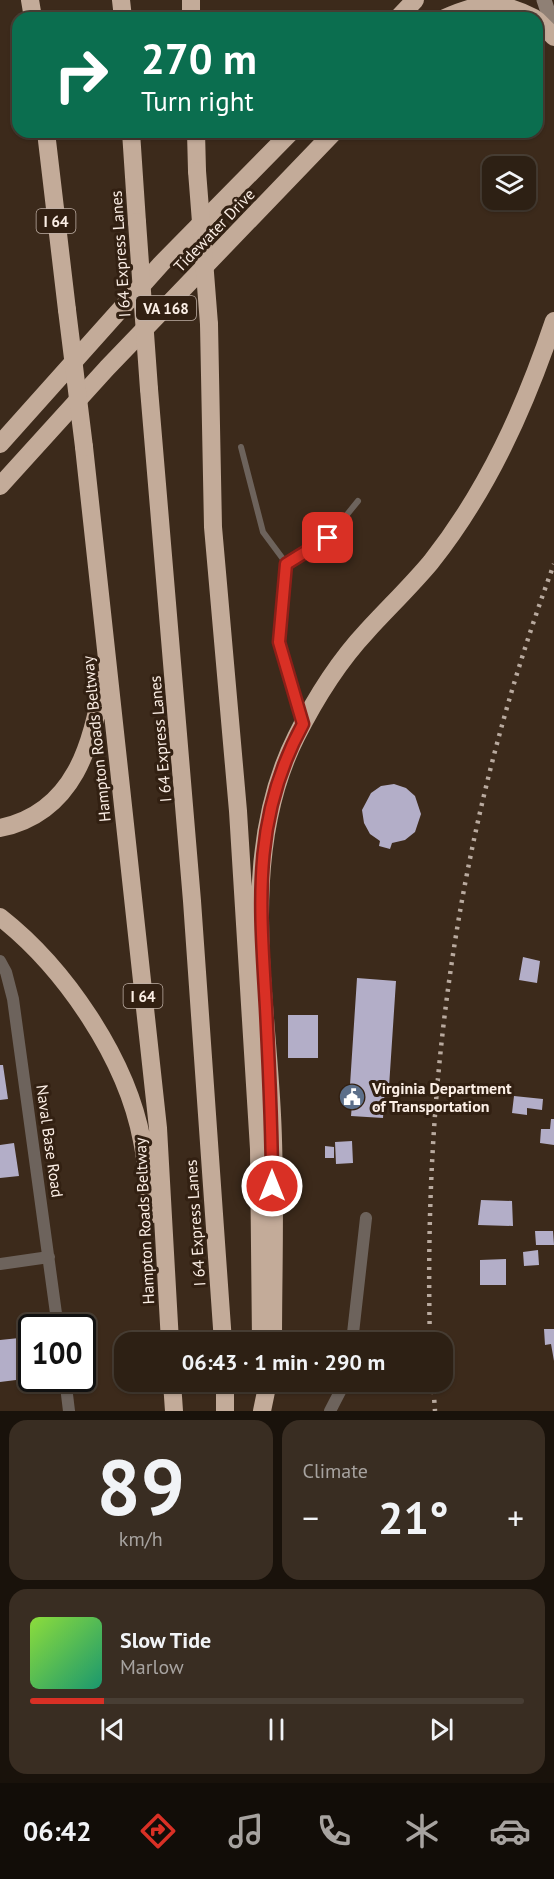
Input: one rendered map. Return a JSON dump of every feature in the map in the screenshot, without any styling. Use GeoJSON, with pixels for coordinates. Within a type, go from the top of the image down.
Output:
{"type":"FeatureCollection","features":[{"type":"Feature","properties":{"kind":"highway"},"geometry":{"type":"LineString","coordinates":[[402,11],[415,0]]}},
{"type":"Feature","properties":{"kind":"highway"},"geometry":{"type":"LineString","coordinates":[[442,12],[453,0]]}},
{"type":"Feature","properties":{"kind":"highway"},"geometry":{"type":"LineString","coordinates":[[458,12],[472,5],[494,2],[508,4],[522,12]]}},
{"type":"Feature","properties":{"kind":"highway"},"geometry":{"type":"LineString","coordinates":[[543,27],[554,37]]}},
{"type":"Feature","properties":{"kind":"highway","name":"Hampton Roads Beltway"},"geometry":{"type":"LineString","coordinates":[[47,138],[84,447],[158,1128],[170,1332]]}},
{"type":"Feature","properties":{"kind":"highway","name":"I 64 Express Lanes"},"geometry":{"type":"LineString","coordinates":[[131,138],[149,389],[192,901],[222,1332]]}},
{"type":"Feature","properties":{"kind":"highway"},"geometry":{"type":"LineString","coordinates":[[196,138],[209,324],[213,527],[238,811],[258,1137],[261,1332]]}},
{"type":"Feature","properties":{"kind":"highway","name":"Tidewater Drive"},"geometry":{"type":"LineString","coordinates":[[0,444],[161,264],[285,138]]}},
{"type":"Feature","properties":{"kind":"highway","name":"Tidewater Drive"},"geometry":{"type":"LineString","coordinates":[[0,486],[107,368],[328,138]]}},
{"type":"Feature","properties":{"kind":"highway"},"geometry":{"type":"LineString","coordinates":[[273,1332],[272,1118],[259,897],[270,809],[281,773],[303,724],[339,665],[431,561],[478,493],[530,392],[554,321]]}},
{"type":"Feature","properties":{"kind":"highway"},"geometry":{"type":"LineString","coordinates":[[0,828],[38,814],[54,801],[77,773],[91,735],[106,656]]}},
{"type":"Feature","properties":{"kind":"highway"},"geometry":{"type":"LineString","coordinates":[[0,917],[47,962],[77,999],[99,1034],[129,1098],[142,1140],[169,1332]]}},
{"type":"Feature","properties":{"kind":"highway"},"geometry":{"type":"LineString","coordinates":[[173,1392],[174,1411]]}},
{"type":"Feature","properties":{"kind":"highway"},"geometry":{"type":"LineString","coordinates":[[225,1392],[225,1411]]}},
{"type":"Feature","properties":{"kind":"highway"},"geometry":{"type":"LineString","coordinates":[[261,1392],[262,1411]]}},
{"type":"Feature","properties":{"kind":"highway"},"geometry":{"type":"LineString","coordinates":[[262,1411],[266,1392]]}},
{"type":"Feature","properties":{"kind":"street"},"geometry":{"type":"LineString","coordinates":[[544,0],[554,30]]}},
{"type":"Feature","properties":{"kind":"street","name":"Naval Base Road"},"geometry":{"type":"LineString","coordinates":[[0,961],[6,972],[13,999],[56,1314]]}},
{"type":"Feature","properties":{"kind":"street"},"geometry":{"type":"LineString","coordinates":[[353,1332],[366,1218]]}},
{"type":"Feature","properties":{"kind":"street"},"geometry":{"type":"LineString","coordinates":[[0,1264],[49,1257]]}},
{"type":"Feature","properties":{"kind":"street"},"geometry":{"type":"LineString","coordinates":[[67,1392],[69,1411]]}},
{"type":"Feature","properties":{"kind":"street"},"geometry":{"type":"LineString","coordinates":[[330,1411],[340,1392]]}},
{"type":"Feature","properties":{"kind":"lane"},"geometry":{"type":"LineString","coordinates":[[241,447],[262,532],[286,564],[279,642],[303,724]]}},
{"type":"Feature","properties":{"kind":"lane"},"geometry":{"type":"LineString","coordinates":[[286,564],[328,538],[358,501]]}},
{"type":"Feature","properties":{"kind":"building"},"geometry":{"type":"Polygon","coordinates":[[[394,784],[406,788],[415,796],[421,814],[415,832],[405,840],[392,843],[390,849],[379,846],[380,841],[370,834],[364,823],[362,810],[371,793],[381,786],[394,784]]]}},
{"type":"Feature","properties":{"kind":"building"},"geometry":{"type":"Polygon","coordinates":[[[523,957],[540,961],[537,983],[519,980],[523,957]]]}},
{"type":"Feature","properties":{"kind":"building"},"geometry":{"type":"Polygon","coordinates":[[[357,978],[396,981],[389,1087],[385,1087],[383,1118],[351,1116],[352,1104],[349,1104],[354,1085],[350,1085],[357,978]]]}},
{"type":"Feature","properties":{"kind":"building"},"geometry":{"type":"Polygon","coordinates":[[[288,1015],[318,1015],[318,1058],[288,1058],[288,1015]]]}},
{"type":"Feature","properties":{"kind":"building"},"geometry":{"type":"Polygon","coordinates":[[[0,1065],[3,1065],[8,1099],[0,1100],[0,1065]]]}},
{"type":"Feature","properties":{"kind":"building"},"geometry":{"type":"Polygon","coordinates":[[[514,1096],[543,1099],[542,1110],[527,1108],[527,1115],[512,1113],[514,1096]]]}},
{"type":"Feature","properties":{"kind":"building"},"geometry":{"type":"Polygon","coordinates":[[[551,1119],[554,1119],[554,1145],[540,1143],[541,1129],[550,1129],[551,1119]]]}},
{"type":"Feature","properties":{"kind":"building"},"geometry":{"type":"Polygon","coordinates":[[[352,1141],[353,1163],[336,1164],[335,1142],[352,1141]]]}},
{"type":"Feature","properties":{"kind":"building"},"geometry":{"type":"Polygon","coordinates":[[[14,1143],[19,1176],[0,1178],[0,1145],[14,1143]]]}},
{"type":"Feature","properties":{"kind":"building"},"geometry":{"type":"Polygon","coordinates":[[[325,1146],[334,1147],[334,1158],[325,1158],[325,1146]]]}},
{"type":"Feature","properties":{"kind":"building"},"geometry":{"type":"Polygon","coordinates":[[[481,1200],[512,1201],[513,1226],[478,1225],[481,1200]]]}},
{"type":"Feature","properties":{"kind":"building"},"geometry":{"type":"Polygon","coordinates":[[[535,1231],[553,1231],[554,1245],[536,1245],[535,1231]]]}},
{"type":"Feature","properties":{"kind":"building"},"geometry":{"type":"Polygon","coordinates":[[[538,1250],[539,1265],[524,1266],[523,1252],[538,1250]]]}},
{"type":"Feature","properties":{"kind":"building"},"geometry":{"type":"Polygon","coordinates":[[[506,1259],[506,1285],[480,1285],[480,1260],[506,1259]]]}},
{"type":"Feature","properties":{"kind":"building"},"geometry":{"type":"Polygon","coordinates":[[[544,1329],[554,1329],[554,1361],[551,1344],[545,1345],[544,1329]]]}},
{"type":"Feature","properties":{"kind":"building"},"geometry":{"type":"Polygon","coordinates":[[[18,1338],[18,1380],[0,1382],[0,1340],[18,1338]]]}},
{"type":"Feature","properties":{"kind":"railway"},"geometry":{"type":"LineString","coordinates":[[430,1332],[429,1241],[433,1142],[441,1044],[454,947],[472,851],[494,755],[521,660],[554,564]]}},
{"type":"Feature","properties":{"kind":"railway"},"geometry":{"type":"LineString","coordinates":[[434,1392],[435,1411]]}},
{"type":"Feature","properties":{"kind":"place","name":"Virginia Department of Transportation"},"geometry":{"type":"Point","coordinates":[352,1097]}},
{"type":"Feature","properties":{"kind":"route"},"geometry":{"type":"LineString","coordinates":[[272,1186],[272,1118],[259,897],[270,809],[281,773],[303,724],[279,642],[286,564],[328,538]]}}]}
